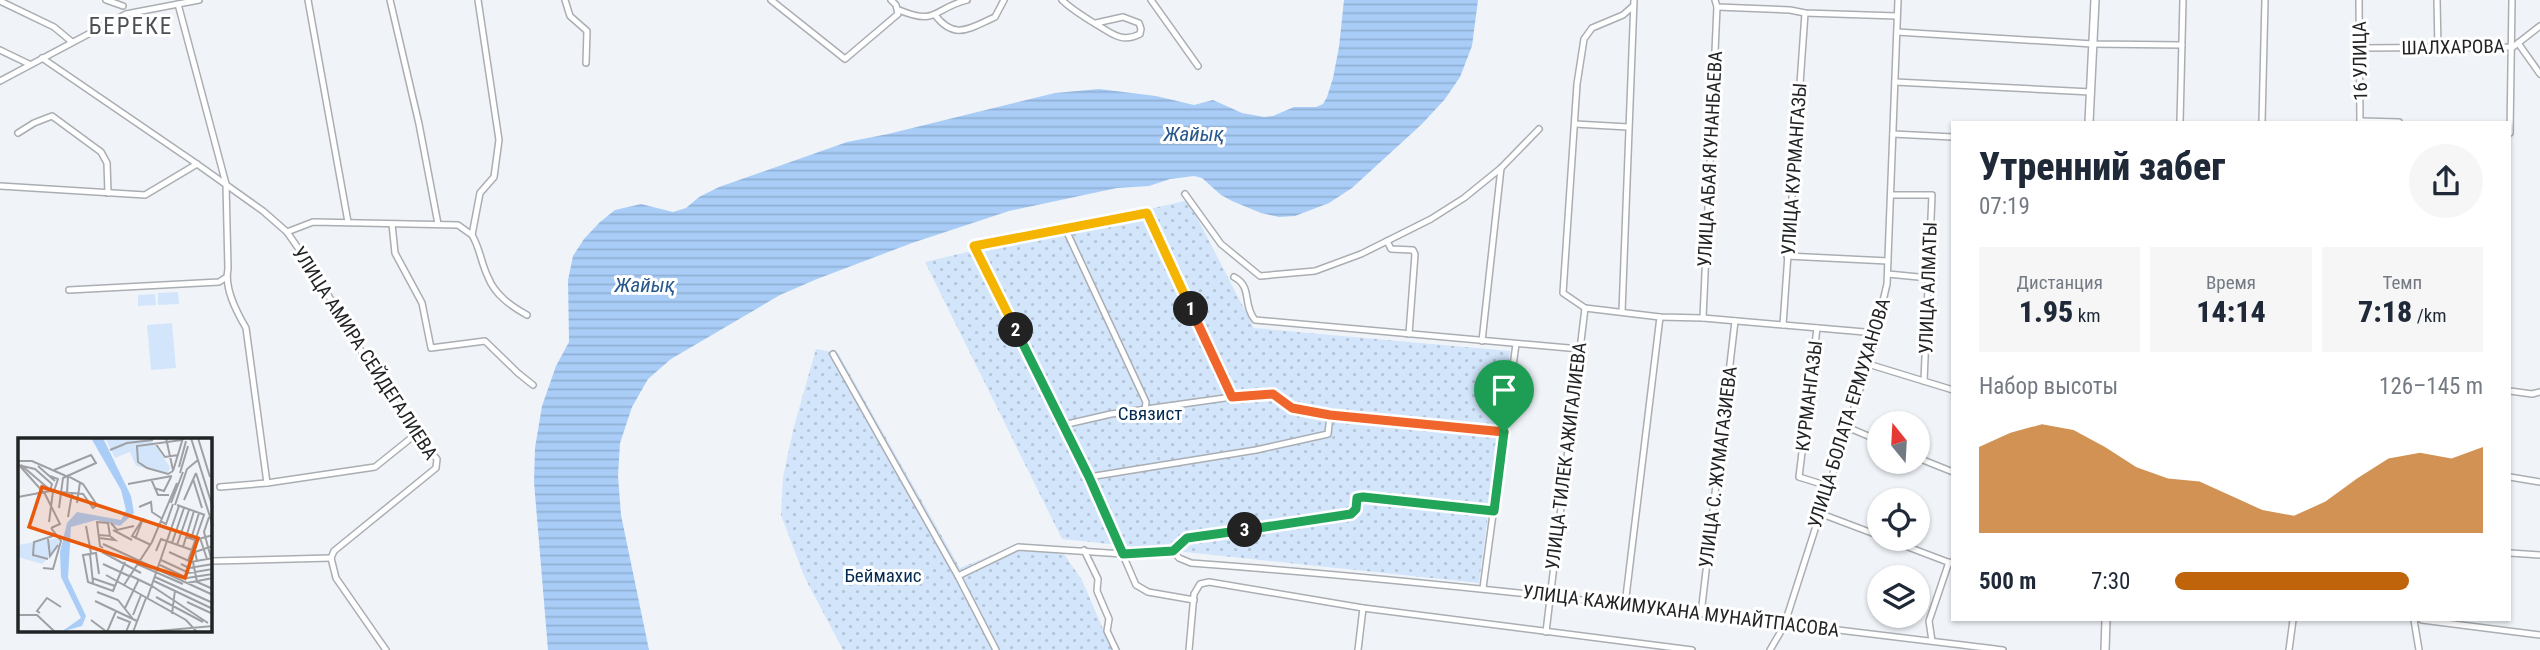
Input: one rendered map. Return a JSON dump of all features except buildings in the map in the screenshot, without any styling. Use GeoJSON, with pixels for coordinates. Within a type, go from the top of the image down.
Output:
{"type":"FeatureCollection","features":[{"type":"Feature","properties":{"kind":"street"},"geometry":{"type":"LineString","coordinates":[[106,0],[122,3],[126,14]]}},
{"type":"Feature","properties":{"kind":"street"},"geometry":{"type":"LineString","coordinates":[[0,81],[126,14],[199,0]]}},
{"type":"Feature","properties":{"kind":"street"},"geometry":{"type":"LineString","coordinates":[[308,0],[348,222]]}},
{"type":"Feature","properties":{"kind":"street"},"geometry":{"type":"LineString","coordinates":[[390,0],[419,124],[438,224]]}},
{"type":"Feature","properties":{"kind":"street"},"geometry":{"type":"LineString","coordinates":[[472,235],[480,193],[494,177],[499,140],[478,0]]}},
{"type":"Feature","properties":{"kind":"street"},"geometry":{"type":"LineString","coordinates":[[565,0],[570,16],[587,31],[586,64]]}},
{"type":"Feature","properties":{"kind":"street"},"geometry":{"type":"LineString","coordinates":[[771,0],[845,59],[898,14],[898,7]]}},
{"type":"Feature","properties":{"kind":"street"},"geometry":{"type":"LineString","coordinates":[[891,0],[898,7],[922,18],[967,0]]}},
{"type":"Feature","properties":{"kind":"street"},"geometry":{"type":"LineString","coordinates":[[935,15],[943,26],[951,31],[960,31],[995,17],[1004,0]]}},
{"type":"Feature","properties":{"kind":"street"},"geometry":{"type":"LineString","coordinates":[[1062,0],[1079,15],[1114,36],[1128,39],[1140,34],[1142,29],[1139,23],[1123,17],[1096,23]]}},
{"type":"Feature","properties":{"kind":"street"},"geometry":{"type":"LineString","coordinates":[[1151,0],[1198,66]]}},
{"type":"Feature","properties":{"kind":"street"},"geometry":{"type":"LineString","coordinates":[[1790,0],[1790,10]]}},
{"type":"Feature","properties":{"kind":"street","name":"УЛИЦА БОЛАТА ЕРМУХАНОВА"},"geometry":{"type":"LineString","coordinates":[[1770,650],[1785,622],[1868,364],[1888,274],[1898,0]]}},
{"type":"Feature","properties":{"kind":"street"},"geometry":{"type":"LineString","coordinates":[[2089,121],[2095,0]]}},
{"type":"Feature","properties":{"kind":"street"},"geometry":{"type":"LineString","coordinates":[[2180,121],[2183,0]]}},
{"type":"Feature","properties":{"kind":"street"},"geometry":{"type":"LineString","coordinates":[[2262,121],[2265,0]]}},
{"type":"Feature","properties":{"kind":"street","name":"16 УЛИЦА"},"geometry":{"type":"LineString","coordinates":[[2359,0],[2360,121]]}},
{"type":"Feature","properties":{"kind":"street"},"geometry":{"type":"LineString","coordinates":[[2437,0],[2438,48]]}},
{"type":"Feature","properties":{"kind":"street"},"geometry":{"type":"LineString","coordinates":[[2510,121],[2515,45],[2512,0]]}},
{"type":"Feature","properties":{"kind":"street"},"geometry":{"type":"LineString","coordinates":[[0,1],[54,27],[72,42]]}},
{"type":"Feature","properties":{"kind":"street"},"geometry":{"type":"LineString","coordinates":[[178,4],[226,184],[228,269],[225,278],[237,314],[246,328],[267,483]]}},
{"type":"Feature","properties":{"kind":"street"},"geometry":{"type":"LineString","coordinates":[[1633,4],[1623,15],[1592,28],[1584,39],[1577,84],[1563,293],[1585,308],[1660,317],[1703,318],[1875,333]]}},
{"type":"Feature","properties":{"kind":"street"},"geometry":{"type":"LineString","coordinates":[[1622,312],[1633,4]]}},
{"type":"Feature","properties":{"kind":"street"},"geometry":{"type":"LineString","coordinates":[[1716,4],[1805,13],[1897,16]]}},
{"type":"Feature","properties":{"kind":"street","name":"УЛИЦА АБАЯ КУНАНБАЕВА"},"geometry":{"type":"LineString","coordinates":[[1703,318],[1716,4]]}},
{"type":"Feature","properties":{"kind":"street","name":"УЛИЦА КУРМАНГАЗЫ"},"geometry":{"type":"LineString","coordinates":[[1783,325],[1805,13]]}},
{"type":"Feature","properties":{"kind":"street","name":"ШАЛХАРОВА"},"geometry":{"type":"LineString","coordinates":[[2360,48],[2515,45],[2540,26]]}},
{"type":"Feature","properties":{"kind":"street"},"geometry":{"type":"LineString","coordinates":[[1897,32],[2092,44],[2182,45]]}},
{"type":"Feature","properties":{"kind":"street"},"geometry":{"type":"LineString","coordinates":[[2515,45],[2540,74]]}},
{"type":"Feature","properties":{"kind":"street"},"geometry":{"type":"LineString","coordinates":[[0,50],[29,64]]}},
{"type":"Feature","properties":{"kind":"street","name":"УЛИЦА АМИРА СЕЙДЕГАЛИЕВА"},"geometry":{"type":"LineString","coordinates":[[42,58],[226,184],[286,232],[314,271],[374,373],[416,434],[437,459],[436,468],[334,551],[331,558]]}},
{"type":"Feature","properties":{"kind":"street"},"geometry":{"type":"LineString","coordinates":[[1895,82],[2091,92]]}},
{"type":"Feature","properties":{"kind":"street"},"geometry":{"type":"LineString","coordinates":[[18,133],[34,122],[52,116],[101,152],[107,163],[107,192]]}},
{"type":"Feature","properties":{"kind":"street"},"geometry":{"type":"LineString","coordinates":[[1575,124],[1628,127]]}},
{"type":"Feature","properties":{"kind":"street"},"geometry":{"type":"LineString","coordinates":[[1185,194],[1221,244],[1260,276],[1315,271],[1361,254],[1432,219],[1464,198],[1501,168],[1539,129]]}},
{"type":"Feature","properties":{"kind":"street"},"geometry":{"type":"LineString","coordinates":[[1893,134],[1951,137]]}},
{"type":"Feature","properties":{"kind":"street"},"geometry":{"type":"LineString","coordinates":[[0,186],[145,195],[197,164]]}},
{"type":"Feature","properties":{"kind":"street"},"geometry":{"type":"LineString","coordinates":[[1482,341],[1501,168]]}},
{"type":"Feature","properties":{"kind":"street","name":"УЛИЦА АЛМАТЫ"},"geometry":{"type":"LineString","coordinates":[[1891,195],[1932,195],[1924,381]]}},
{"type":"Feature","properties":{"kind":"street"},"geometry":{"type":"LineString","coordinates":[[1194,597],[1141,590],[1136,585],[1089,477],[974,246],[1147,213],[1232,397]]}},
{"type":"Feature","properties":{"kind":"street"},"geometry":{"type":"LineString","coordinates":[[286,232],[313,222],[458,225],[472,235],[479,246],[488,279],[505,302],[527,315]]}},
{"type":"Feature","properties":{"kind":"street"},"geometry":{"type":"LineString","coordinates":[[392,224],[395,253],[422,303],[431,348],[485,341],[533,385]]}},
{"type":"Feature","properties":{"kind":"street"},"geometry":{"type":"LineString","coordinates":[[1065,229],[1146,402],[1145,410]]}},
{"type":"Feature","properties":{"kind":"street"},"geometry":{"type":"LineString","coordinates":[[1387,241],[1391,249],[1407,248],[1415,254],[1409,334]]}},
{"type":"Feature","properties":{"kind":"street"},"geometry":{"type":"LineString","coordinates":[[1787,256],[1888,261]]}},
{"type":"Feature","properties":{"kind":"street"},"geometry":{"type":"LineString","coordinates":[[1888,274],[1929,278]]}},
{"type":"Feature","properties":{"kind":"street"},"geometry":{"type":"LineString","coordinates":[[1234,277],[1241,281],[1246,290],[1248,311],[1255,320],[1580,349]]}},
{"type":"Feature","properties":{"kind":"street"},"geometry":{"type":"LineString","coordinates":[[69,290],[219,282],[225,278]]}},
{"type":"Feature","properties":{"kind":"street","name":"УЛИЦА ТИЛЕК АЖИГАЛИЕВА"},"geometry":{"type":"LineString","coordinates":[[1546,632],[1585,308]]}},
{"type":"Feature","properties":{"kind":"street"},"geometry":{"type":"LineString","coordinates":[[1625,606],[1660,317]]}},
{"type":"Feature","properties":{"kind":"street","name":"УЛИЦА С. ЖУМАГАЗИЕВА"},"geometry":{"type":"LineString","coordinates":[[1701,614],[1735,321]]}},
{"type":"Feature","properties":{"kind":"street","name":"КУРМАНГАЗЫ"},"geometry":{"type":"LineString","coordinates":[[1817,328],[1799,477],[1828,486]]}},
{"type":"Feature","properties":{"kind":"street"},"geometry":{"type":"LineString","coordinates":[[1483,588],[1516,344]]}},
{"type":"Feature","properties":{"kind":"street"},"geometry":{"type":"LineString","coordinates":[[833,354],[958,576],[996,650]]}},
{"type":"Feature","properties":{"kind":"street"},"geometry":{"type":"LineString","coordinates":[[1868,364],[1951,389]]}},
{"type":"Feature","properties":{"kind":"street"},"geometry":{"type":"LineString","coordinates":[[2511,391],[2532,394],[2540,392]]}},
{"type":"Feature","properties":{"kind":"street"},"geometry":{"type":"LineString","coordinates":[[1063,425],[1111,414],[1273,394],[1292,408],[1330,415],[1504,432]]}},
{"type":"Feature","properties":{"kind":"street"},"geometry":{"type":"LineString","coordinates":[[1089,477],[1256,450],[1328,434],[1330,415]]}},
{"type":"Feature","properties":{"kind":"street"},"geometry":{"type":"LineString","coordinates":[[1847,427],[1867,435]]}},
{"type":"Feature","properties":{"kind":"street"},"geometry":{"type":"LineString","coordinates":[[220,487],[375,467],[416,434]]}},
{"type":"Feature","properties":{"kind":"street"},"geometry":{"type":"LineString","coordinates":[[1930,463],[1951,471]]}},
{"type":"Feature","properties":{"kind":"street"},"geometry":{"type":"LineString","coordinates":[[2511,477],[2540,482]]}},
{"type":"Feature","properties":{"kind":"street"},"geometry":{"type":"LineString","coordinates":[[958,576],[1018,547],[1123,554],[1173,551],[1187,538],[1351,514],[1354,512],[1357,498],[1363,497],[1494,511]]}},
{"type":"Feature","properties":{"kind":"street"},"geometry":{"type":"LineString","coordinates":[[1819,513],[1867,531]]}},
{"type":"Feature","properties":{"kind":"street"},"geometry":{"type":"LineString","coordinates":[[1084,550],[1098,579],[1097,591],[1109,619],[1107,631],[1116,650]]}},
{"type":"Feature","properties":{"kind":"street","name":"УЛИЦА КАЖИМУКАНА МУНАЙТПАСОВА"},"geometry":{"type":"LineString","coordinates":[[1173,551],[1179,558],[1191,564],[1483,588],[2003,650]]}},
{"type":"Feature","properties":{"kind":"street"},"geometry":{"type":"LineString","coordinates":[[1919,551],[1951,563],[1929,621],[1932,641]]}},
{"type":"Feature","properties":{"kind":"street"},"geometry":{"type":"LineString","coordinates":[[2511,552],[2540,555]]}},
{"type":"Feature","properties":{"kind":"street"},"geometry":{"type":"LineString","coordinates":[[214,561],[331,558],[337,578],[386,650]]}},
{"type":"Feature","properties":{"kind":"street"},"geometry":{"type":"LineString","coordinates":[[1189,650],[1194,597],[1200,584],[1209,582],[1363,608],[1692,650]]}},
{"type":"Feature","properties":{"kind":"street"},"geometry":{"type":"LineString","coordinates":[[1358,650],[1363,608]]}},
{"type":"Feature","properties":{"kind":"street"},"geometry":{"type":"LineString","coordinates":[[2105,650],[2106,621]]}},
{"type":"Feature","properties":{"kind":"street"},"geometry":{"type":"LineString","coordinates":[[2289,650],[2293,621]]}},
{"type":"Feature","properties":{"kind":"street"},"geometry":{"type":"LineString","coordinates":[[2414,621],[2419,650]]}},
{"type":"Feature","properties":{"kind":"street"},"geometry":{"type":"LineString","coordinates":[[2430,621],[2540,635]]}},
{"type":"Feature","properties":{"kind":"street"},"geometry":{"type":"LineString","coordinates":[[1605,640],[1605,650]]}},
{"type":"Feature","properties":{"kind":"green space","name":"Связист"},"geometry":{"type":"Polygon","coordinates":[[[1188,200],[1254,328],[1510,351],[1479,583],[1062,539],[925,262],[1188,200]]]}},
{"type":"Feature","properties":{"kind":"green space"},"geometry":{"type":"Polygon","coordinates":[[[178,292],[179,304],[158,305],[158,293],[178,292]]]}},
{"type":"Feature","properties":{"kind":"green space"},"geometry":{"type":"Polygon","coordinates":[[[155,294],[156,305],[138,306],[138,295],[155,294]]]}},
{"type":"Feature","properties":{"kind":"green space"},"geometry":{"type":"Polygon","coordinates":[[[172,323],[176,368],[151,370],[147,325],[172,323]]]}},
{"type":"Feature","properties":{"kind":"green space","name":"Беймахис"},"geometry":{"type":"Polygon","coordinates":[[[816,349],[838,353],[960,568],[1007,549],[1064,554],[1082,580],[1112,650],[843,650],[804,576],[781,515],[783,477],[816,349]]]}},
{"type":"Feature","properties":{"kind":"water","name":"Жайық"},"geometry":{"type":"Polygon","coordinates":[[[1344,0],[1478,0],[1472,46],[1460,77],[1445,99],[1422,124],[1352,188],[1329,203],[1295,216],[1279,217],[1232,201],[1202,178],[1194,176],[1170,179],[1149,186],[1117,188],[1009,211],[912,243],[780,295],[671,359],[648,379],[632,407],[620,443],[618,476],[621,515],[649,650],[548,650],[534,482],[535,448],[542,406],[556,366],[569,342],[568,280],[573,256],[600,222],[615,210],[641,204],[673,212],[686,208],[699,197],[719,187],[847,142],[1055,93],[1099,89],[1156,96],[1194,105],[1213,100],[1242,113],[1264,117],[1294,107],[1316,107],[1323,104],[1333,78],[1344,0]]]}},
{"type":"Feature","properties":{"kind":"district","name":"БЕРЕКЕ"},"geometry":{"type":"Point","coordinates":[131,26]}},
{"type":"Feature","properties":{"kind":"route"},"geometry":{"type":"LineString","coordinates":[[1147,213],[1232,397],[1273,394],[1292,408],[1330,415],[1504,432],[1494,511],[1363,497],[1357,498],[1356,509],[1351,514],[1187,538],[1173,551],[1123,554],[1089,477],[974,246],[1147,213]]}}]}
